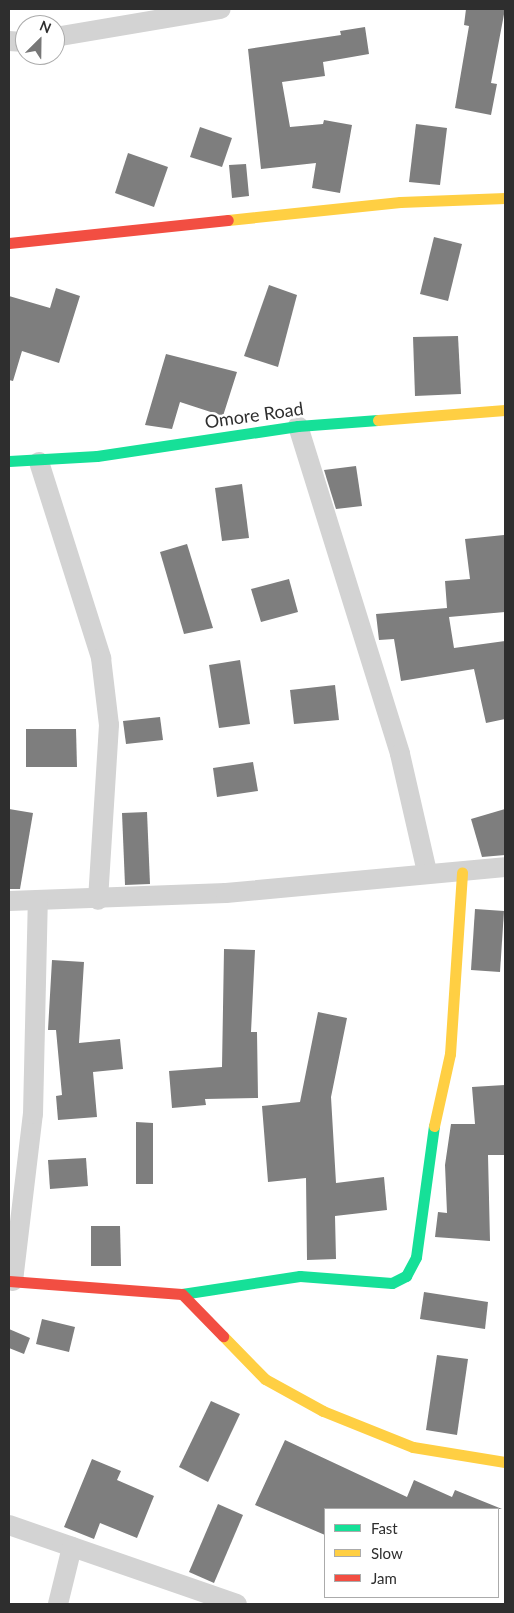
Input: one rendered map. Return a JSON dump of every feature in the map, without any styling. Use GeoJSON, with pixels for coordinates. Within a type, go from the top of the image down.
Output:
{"type":"FeatureCollection","features":[{"type":"Feature","properties":{"kind":"street"},"geometry":{"type":"LineString","coordinates":[[65,35],[221,9]]}},
{"type":"Feature","properties":{"kind":"street"},"geometry":{"type":"LineString","coordinates":[[9,243],[390,202],[505,198]]}},
{"type":"Feature","properties":{"kind":"street","name":"Omore Road"},"geometry":{"type":"LineString","coordinates":[[9,461],[39,462],[298,426],[505,410]]}},
{"type":"Feature","properties":{"kind":"street"},"geometry":{"type":"LineString","coordinates":[[298,426],[400,754],[426,872]]}},
{"type":"Feature","properties":{"kind":"street"},"geometry":{"type":"LineString","coordinates":[[39,462],[101,658],[109,725],[98,900]]}},
{"type":"Feature","properties":{"kind":"street"},"geometry":{"type":"LineString","coordinates":[[9,901],[98,900],[426,872],[462,872],[505,867]]}},
{"type":"Feature","properties":{"kind":"street"},"geometry":{"type":"LineString","coordinates":[[38,901],[33,1114],[11,1281],[182,1294],[300,1276],[392,1283],[406,1276],[416,1257],[434,1128],[450,1054],[462,872]]}},
{"type":"Feature","properties":{"kind":"street"},"geometry":{"type":"LineString","coordinates":[[182,1294],[264,1379],[324,1411],[413,1447],[505,1462]]}},
{"type":"Feature","properties":{"kind":"street"},"geometry":{"type":"LineString","coordinates":[[9,1525],[237,1604]]}},
{"type":"Feature","properties":{"kind":"street"},"geometry":{"type":"LineString","coordinates":[[58,1604],[72,1547]]}},
{"type":"Feature","properties":{"kind":"building"},"geometry":{"type":"Polygon","coordinates":[[[466,9],[505,9],[491,83],[497,84],[491,115],[455,108],[469,26],[464,25],[466,9]]]}},
{"type":"Feature","properties":{"kind":"building"},"geometry":{"type":"Polygon","coordinates":[[[365,27],[369,54],[323,62],[325,76],[282,82],[290,127],[323,124],[324,120],[352,125],[340,193],[312,188],[316,163],[261,169],[248,49],[341,35],[340,31],[365,27]]]}},
{"type":"Feature","properties":{"kind":"building"},"geometry":{"type":"Polygon","coordinates":[[[416,124],[447,128],[440,185],[409,182],[416,124]]]}},
{"type":"Feature","properties":{"kind":"building"},"geometry":{"type":"Polygon","coordinates":[[[200,127],[232,138],[222,167],[190,157],[200,127]]]}},
{"type":"Feature","properties":{"kind":"building"},"geometry":{"type":"Polygon","coordinates":[[[128,153],[168,167],[154,207],[115,193],[128,153]]]}},
{"type":"Feature","properties":{"kind":"building"},"geometry":{"type":"Polygon","coordinates":[[[246,164],[249,196],[232,198],[229,165],[246,164]]]}},
{"type":"Feature","properties":{"kind":"building"},"geometry":{"type":"Polygon","coordinates":[[[434,237],[462,244],[448,301],[420,294],[434,237]]]}},
{"type":"Feature","properties":{"kind":"building"},"geometry":{"type":"Polygon","coordinates":[[[269,285],[297,295],[278,367],[244,356],[269,285]]]}},
{"type":"Feature","properties":{"kind":"building"},"geometry":{"type":"Polygon","coordinates":[[[56,288],[80,296],[59,363],[22,351],[13,381],[9,380],[9,296],[50,308],[56,288]]]}},
{"type":"Feature","properties":{"kind":"building"},"geometry":{"type":"Polygon","coordinates":[[[458,336],[461,394],[415,396],[413,337],[458,336]]]}},
{"type":"Feature","properties":{"kind":"building"},"geometry":{"type":"Polygon","coordinates":[[[166,354],[237,372],[223,416],[180,402],[172,429],[145,425],[166,354]]]}},
{"type":"Feature","properties":{"kind":"building"},"geometry":{"type":"Polygon","coordinates":[[[356,466],[362,506],[336,509],[324,470],[356,466]]]}},
{"type":"Feature","properties":{"kind":"building"},"geometry":{"type":"Polygon","coordinates":[[[242,484],[249,538],[222,541],[215,488],[242,484]]]}},
{"type":"Feature","properties":{"kind":"building"},"geometry":{"type":"Polygon","coordinates":[[[504,535],[505,612],[449,617],[454,648],[505,641],[505,719],[486,723],[474,669],[401,681],[394,639],[379,640],[376,614],[447,608],[445,581],[470,579],[465,539],[504,535]]]}},
{"type":"Feature","properties":{"kind":"building"},"geometry":{"type":"Polygon","coordinates":[[[187,544],[213,628],[184,634],[160,552],[187,544]]]}},
{"type":"Feature","properties":{"kind":"building"},"geometry":{"type":"Polygon","coordinates":[[[289,579],[298,612],[261,622],[251,589],[289,579]]]}},
{"type":"Feature","properties":{"kind":"building"},"geometry":{"type":"Polygon","coordinates":[[[240,660],[250,724],[219,728],[209,665],[240,660]]]}},
{"type":"Feature","properties":{"kind":"building"},"geometry":{"type":"Polygon","coordinates":[[[335,685],[339,720],[294,724],[290,690],[335,685]]]}},
{"type":"Feature","properties":{"kind":"building"},"geometry":{"type":"Polygon","coordinates":[[[160,717],[163,740],[126,744],[123,721],[160,717]]]}},
{"type":"Feature","properties":{"kind":"building"},"geometry":{"type":"Polygon","coordinates":[[[26,729],[76,729],[77,767],[26,767],[26,729]]]}},
{"type":"Feature","properties":{"kind":"building"},"geometry":{"type":"Polygon","coordinates":[[[253,762],[258,791],[217,797],[213,768],[253,762]]]}},
{"type":"Feature","properties":{"kind":"building"},"geometry":{"type":"Polygon","coordinates":[[[9,809],[33,813],[20,889],[9,889],[9,809]]]}},
{"type":"Feature","properties":{"kind":"building"},"geometry":{"type":"Polygon","coordinates":[[[505,809],[505,855],[482,857],[471,819],[505,809]]]}},
{"type":"Feature","properties":{"kind":"building"},"geometry":{"type":"Polygon","coordinates":[[[147,812],[150,884],[125,885],[122,813],[147,812]]]}},
{"type":"Feature","properties":{"kind":"building"},"geometry":{"type":"Polygon","coordinates":[[[475,909],[504,911],[500,972],[471,970],[475,909]]]}},
{"type":"Feature","properties":{"kind":"building"},"geometry":{"type":"Polygon","coordinates":[[[224,949],[255,950],[251,1032],[257,1032],[258,1098],[205,1099],[206,1105],[172,1108],[169,1071],[222,1067],[224,949]]]}},
{"type":"Feature","properties":{"kind":"building"},"geometry":{"type":"Polygon","coordinates":[[[52,960],[84,962],[79,1043],[120,1039],[123,1069],[93,1072],[97,1117],[58,1120],[56,1096],[62,1095],[56,1030],[48,1030],[52,960]]]}},
{"type":"Feature","properties":{"kind":"building"},"geometry":{"type":"Polygon","coordinates":[[[318,1012],[347,1018],[331,1097],[336,1183],[384,1177],[387,1210],[335,1216],[336,1259],[307,1260],[306,1178],[268,1182],[262,1106],[300,1102],[318,1012]]]}},
{"type":"Feature","properties":{"kind":"building"},"geometry":{"type":"Polygon","coordinates":[[[505,1085],[505,1155],[488,1155],[490,1241],[435,1237],[438,1212],[447,1213],[445,1165],[451,1124],[475,1124],[472,1087],[505,1085]]]}},
{"type":"Feature","properties":{"kind":"building"},"geometry":{"type":"Polygon","coordinates":[[[136,1122],[153,1123],[153,1184],[136,1184],[136,1122]]]}},
{"type":"Feature","properties":{"kind":"building"},"geometry":{"type":"Polygon","coordinates":[[[86,1158],[88,1186],[50,1189],[48,1160],[86,1158]]]}},
{"type":"Feature","properties":{"kind":"building"},"geometry":{"type":"Polygon","coordinates":[[[91,1226],[120,1226],[121,1266],[91,1266],[91,1226]]]}},
{"type":"Feature","properties":{"kind":"building"},"geometry":{"type":"Polygon","coordinates":[[[424,1292],[488,1302],[485,1329],[420,1319],[424,1292]]]}},
{"type":"Feature","properties":{"kind":"building"},"geometry":{"type":"Polygon","coordinates":[[[42,1319],[75,1327],[69,1352],[36,1344],[42,1319]]]}},
{"type":"Feature","properties":{"kind":"building"},"geometry":{"type":"Polygon","coordinates":[[[9,1329],[30,1338],[24,1354],[9,1348],[9,1329]]]}},
{"type":"Feature","properties":{"kind":"building"},"geometry":{"type":"Polygon","coordinates":[[[437,1355],[468,1359],[457,1435],[426,1430],[437,1355]]]}},
{"type":"Feature","properties":{"kind":"building"},"geometry":{"type":"Polygon","coordinates":[[[211,1401],[240,1414],[208,1482],[179,1467],[211,1401]]]}},
{"type":"Feature","properties":{"kind":"building"},"geometry":{"type":"Polygon","coordinates":[[[285,1440],[407,1497],[414,1480],[452,1497],[455,1490],[502,1509],[324,1508],[324,1535],[255,1505],[285,1440]]]}},
{"type":"Feature","properties":{"kind":"building"},"geometry":{"type":"Polygon","coordinates":[[[92,1459],[121,1471],[117,1480],[154,1496],[137,1538],[100,1523],[94,1539],[64,1527],[92,1459]]]}},
{"type":"Feature","properties":{"kind":"building"},"geometry":{"type":"Polygon","coordinates":[[[218,1504],[243,1515],[214,1583],[189,1572],[218,1504]]]}},
{"type":"Feature","properties":{"kind":"traffic: fast"},"geometry":{"type":"LineString","coordinates":[[9,461],[97,456],[298,426],[378,420]]}},
{"type":"Feature","properties":{"kind":"traffic: fast"},"geometry":{"type":"LineString","coordinates":[[182,1294],[300,1276],[392,1283],[406,1276],[416,1257],[434,1126]]}},
{"type":"Feature","properties":{"kind":"traffic: slow"},"geometry":{"type":"LineString","coordinates":[[228,220],[400,202],[505,198]]}},
{"type":"Feature","properties":{"kind":"traffic: slow"},"geometry":{"type":"LineString","coordinates":[[378,420],[505,410]]}},
{"type":"Feature","properties":{"kind":"traffic: slow"},"geometry":{"type":"LineString","coordinates":[[434,1126],[450,1054],[462,872]]}},
{"type":"Feature","properties":{"kind":"traffic: slow"},"geometry":{"type":"LineString","coordinates":[[223,1336],[265,1379],[323,1411],[413,1447],[505,1462]]}},
{"type":"Feature","properties":{"kind":"traffic: jam"},"geometry":{"type":"LineString","coordinates":[[9,243],[228,220]]}},
{"type":"Feature","properties":{"kind":"traffic: jam"},"geometry":{"type":"LineString","coordinates":[[9,1281],[182,1294],[223,1336]]}}]}
